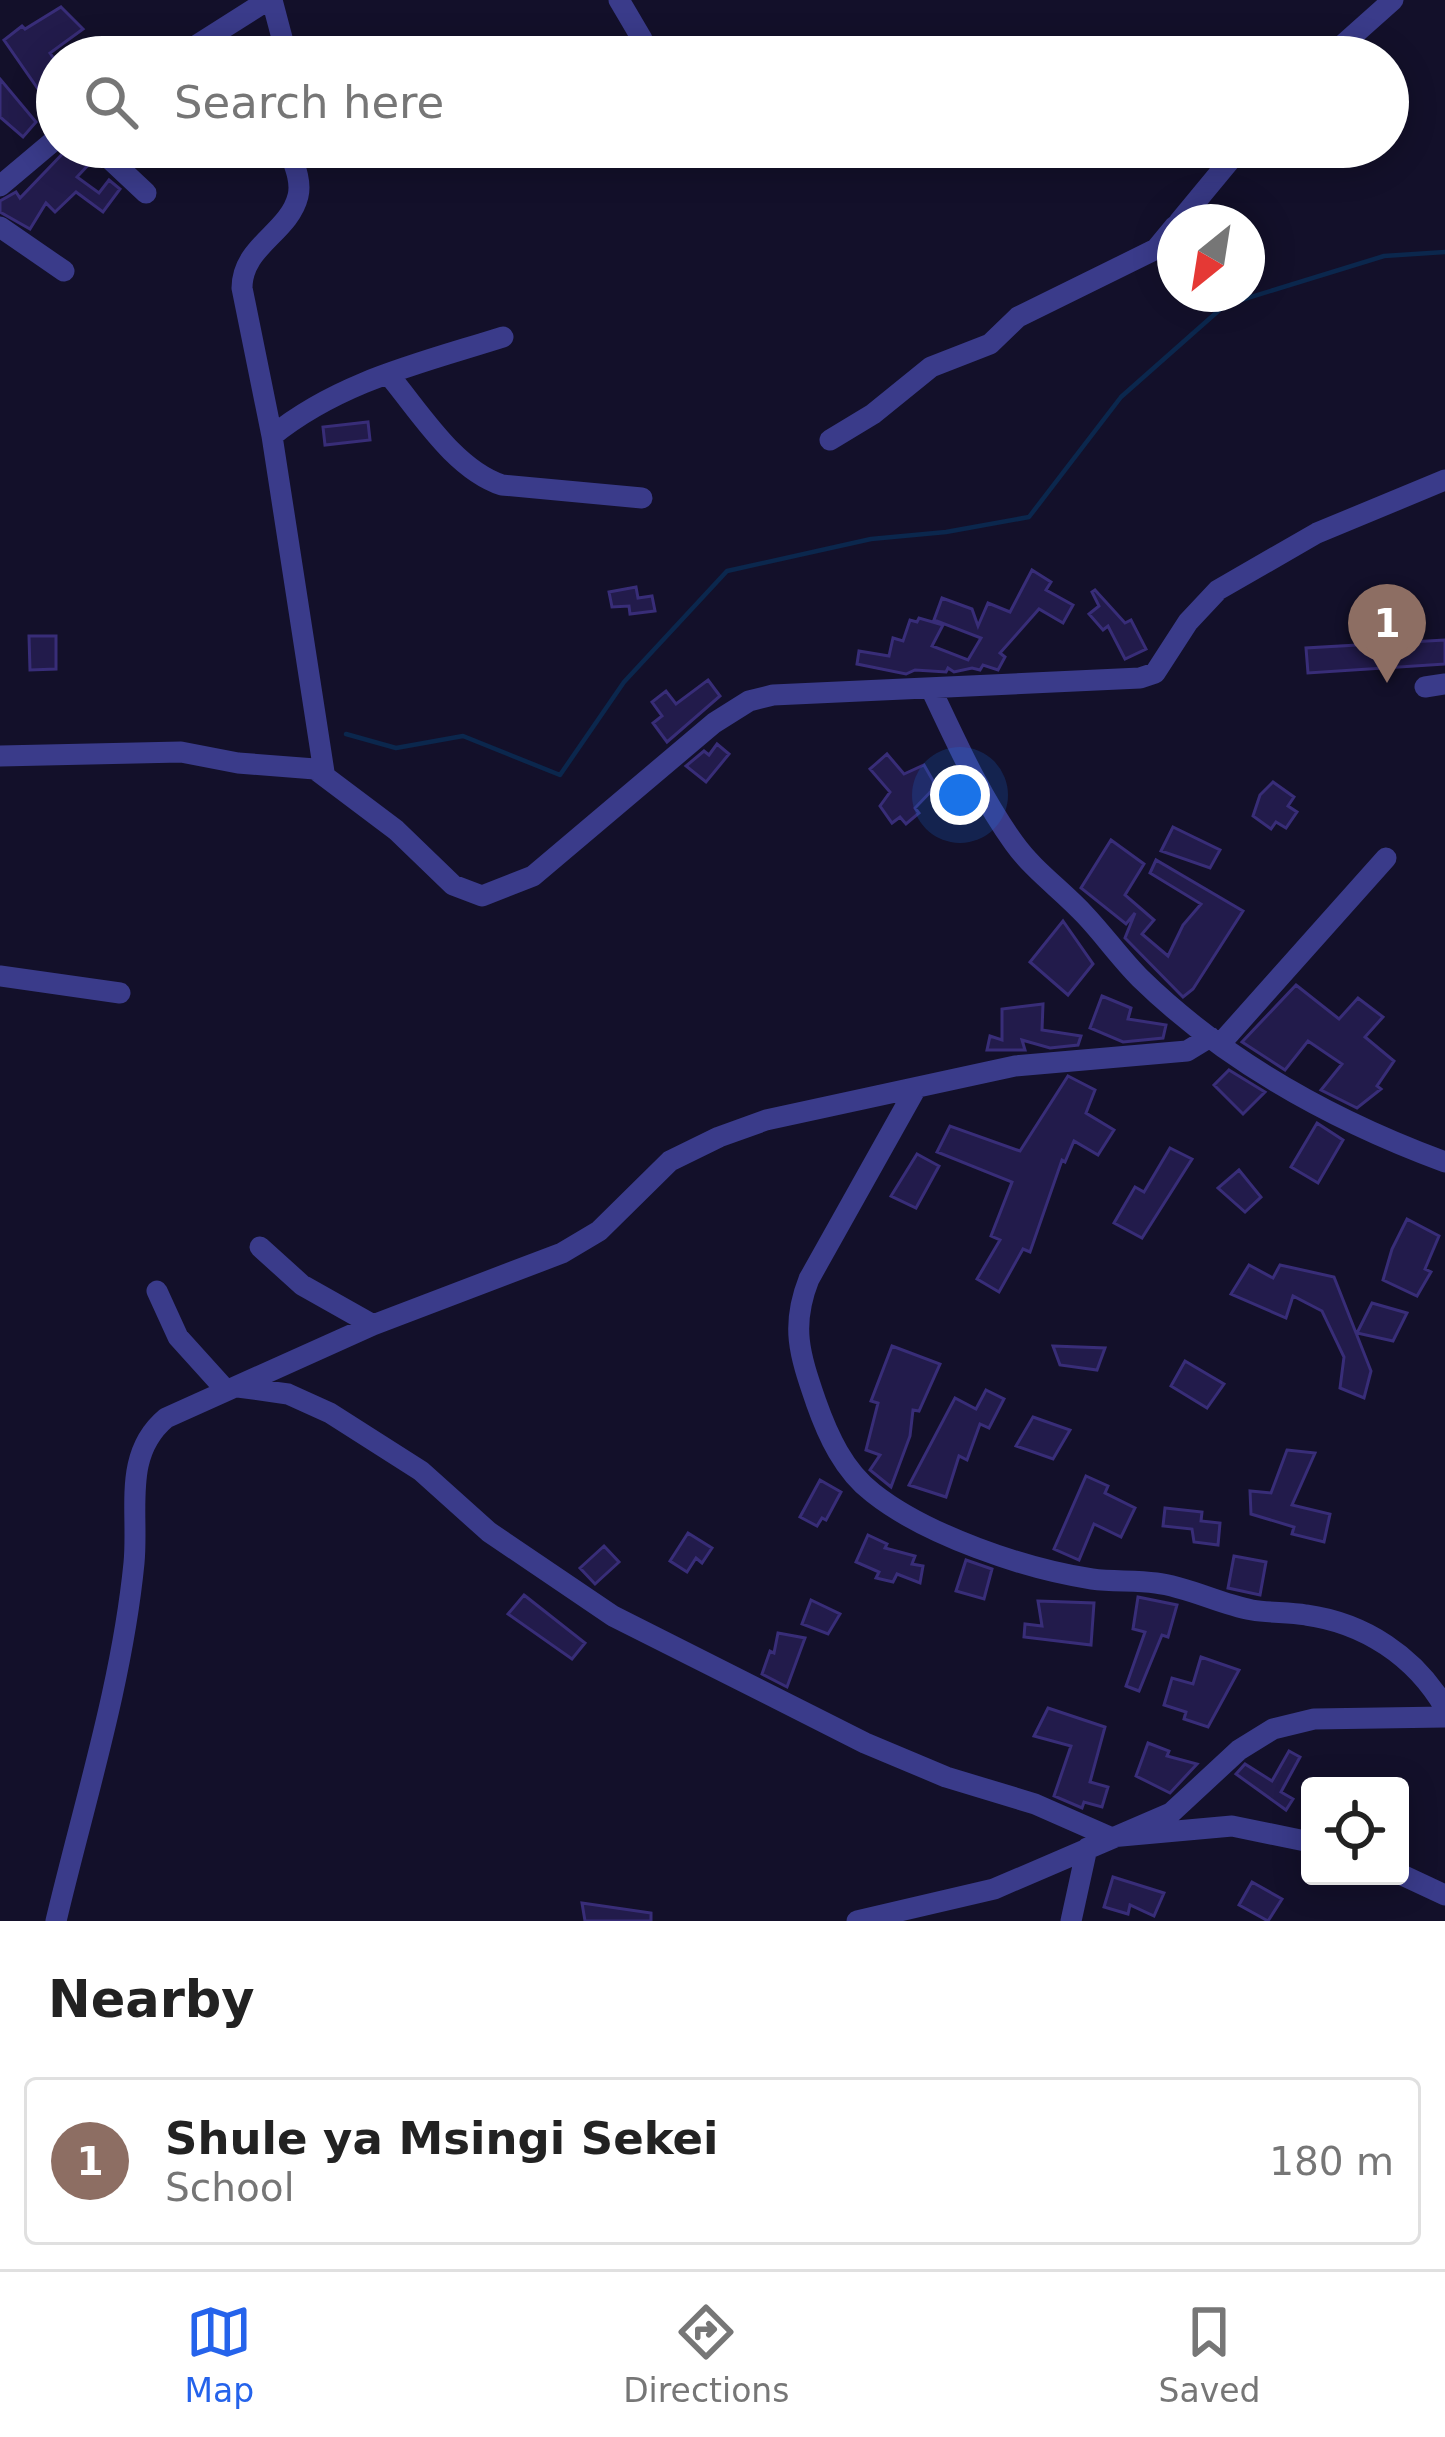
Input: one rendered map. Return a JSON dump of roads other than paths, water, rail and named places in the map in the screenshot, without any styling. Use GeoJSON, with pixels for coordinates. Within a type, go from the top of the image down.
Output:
{"type":"FeatureCollection","features":[{"type":"Feature","properties":{"kind":"street"},"geometry":{"type":"LineString","coordinates":[[212,36],[270,0],[281,36]]}},
{"type":"Feature","properties":{"kind":"street"},"geometry":{"type":"LineString","coordinates":[[620,0],[640,36]]}},
{"type":"Feature","properties":{"kind":"street"},"geometry":{"type":"LineString","coordinates":[[1353,36],[1393,0]]}},
{"type":"Feature","properties":{"kind":"street"},"geometry":{"type":"LineString","coordinates":[[0,186],[36,156]]}},
{"type":"Feature","properties":{"kind":"street"},"geometry":{"type":"LineString","coordinates":[[119,168],[146,193]]}},
{"type":"Feature","properties":{"kind":"street"},"geometry":{"type":"LineString","coordinates":[[295,168],[298,196],[242,271],[324,772]]}},
{"type":"Feature","properties":{"kind":"street"},"geometry":{"type":"LineString","coordinates":[[1194,204],[1224,168]]}},
{"type":"Feature","properties":{"kind":"street"},"geometry":{"type":"LineString","coordinates":[[0,227],[64,271]]}},
{"type":"Feature","properties":{"kind":"street"},"geometry":{"type":"LineString","coordinates":[[830,440],[873,414],[931,367],[990,344],[1018,317],[1157,248]]}},
{"type":"Feature","properties":{"kind":"street"},"geometry":{"type":"LineString","coordinates":[[272,436],[322,400],[503,337]]}},
{"type":"Feature","properties":{"kind":"street"},"geometry":{"type":"LineString","coordinates":[[388,374],[462,460],[487,480],[642,498]]}},
{"type":"Feature","properties":{"kind":"street"},"geometry":{"type":"LineString","coordinates":[[0,756],[181,752],[324,772],[396,830],[453,885],[472,895],[494,895],[533,876],[714,723],[749,701],[773,695],[1118,680],[1155,674],[1188,622],[1217,590],[1317,533],[1445,479]]}},
{"type":"Feature","properties":{"kind":"street"},"geometry":{"type":"LineString","coordinates":[[931,689],[989,806],[1030,864],[1083,913],[1138,976],[1215,1040],[1337,1119],[1445,1162]]}},
{"type":"Feature","properties":{"kind":"street"},"geometry":{"type":"LineString","coordinates":[[56,1921],[120,1654],[134,1562],[137,1460],[148,1433],[166,1418],[373,1325],[562,1253],[599,1231],[670,1161],[766,1120],[1015,1066],[1187,1052],[1215,1040],[1386,858]]}},
{"type":"Feature","properties":{"kind":"street"},"geometry":{"type":"LineString","coordinates":[[0,976],[120,993]]}},
{"type":"Feature","properties":{"kind":"street"},"geometry":{"type":"LineString","coordinates":[[916,1088],[797,1308],[803,1360],[832,1445],[870,1492],[914,1520],[959,1540],[1056,1571],[1160,1583],[1244,1609],[1303,1614],[1355,1626],[1402,1658],[1436,1692],[1445,1708]]}},
{"type":"Feature","properties":{"kind":"street"},"geometry":{"type":"LineString","coordinates":[[260,1247],[302,1285],[373,1325]]}},
{"type":"Feature","properties":{"kind":"street"},"geometry":{"type":"LineString","coordinates":[[157,1292],[178,1337],[230,1388],[308,1401],[421,1471],[490,1532],[613,1616],[866,1743],[946,1777],[1035,1804],[1110,1837],[1232,1826],[1301,1840]]}},
{"type":"Feature","properties":{"kind":"street"},"geometry":{"type":"LineString","coordinates":[[857,1921],[994,1889],[1180,1807],[1239,1750],[1273,1729],[1315,1719],[1445,1717]]}},
{"type":"Feature","properties":{"kind":"street"},"geometry":{"type":"LineString","coordinates":[[1071,1921],[1087,1848]]}},
{"type":"Feature","properties":{"kind":"street"},"geometry":{"type":"LineString","coordinates":[[1409,1878],[1445,1895]]}},
{"type":"Feature","properties":{"kind":"waterway"},"geometry":{"type":"LineString","coordinates":[[346,734],[396,748],[463,736],[560,775],[624,682],[727,571],[871,539],[1029,517],[1121,397],[1225,305],[1384,256],[1445,252]]}},
{"type":"Feature","properties":{"kind":"place","name":"Shule ya Msingi Sekei"},"geometry":{"type":"Point","coordinates":[1387,683]}}]}
